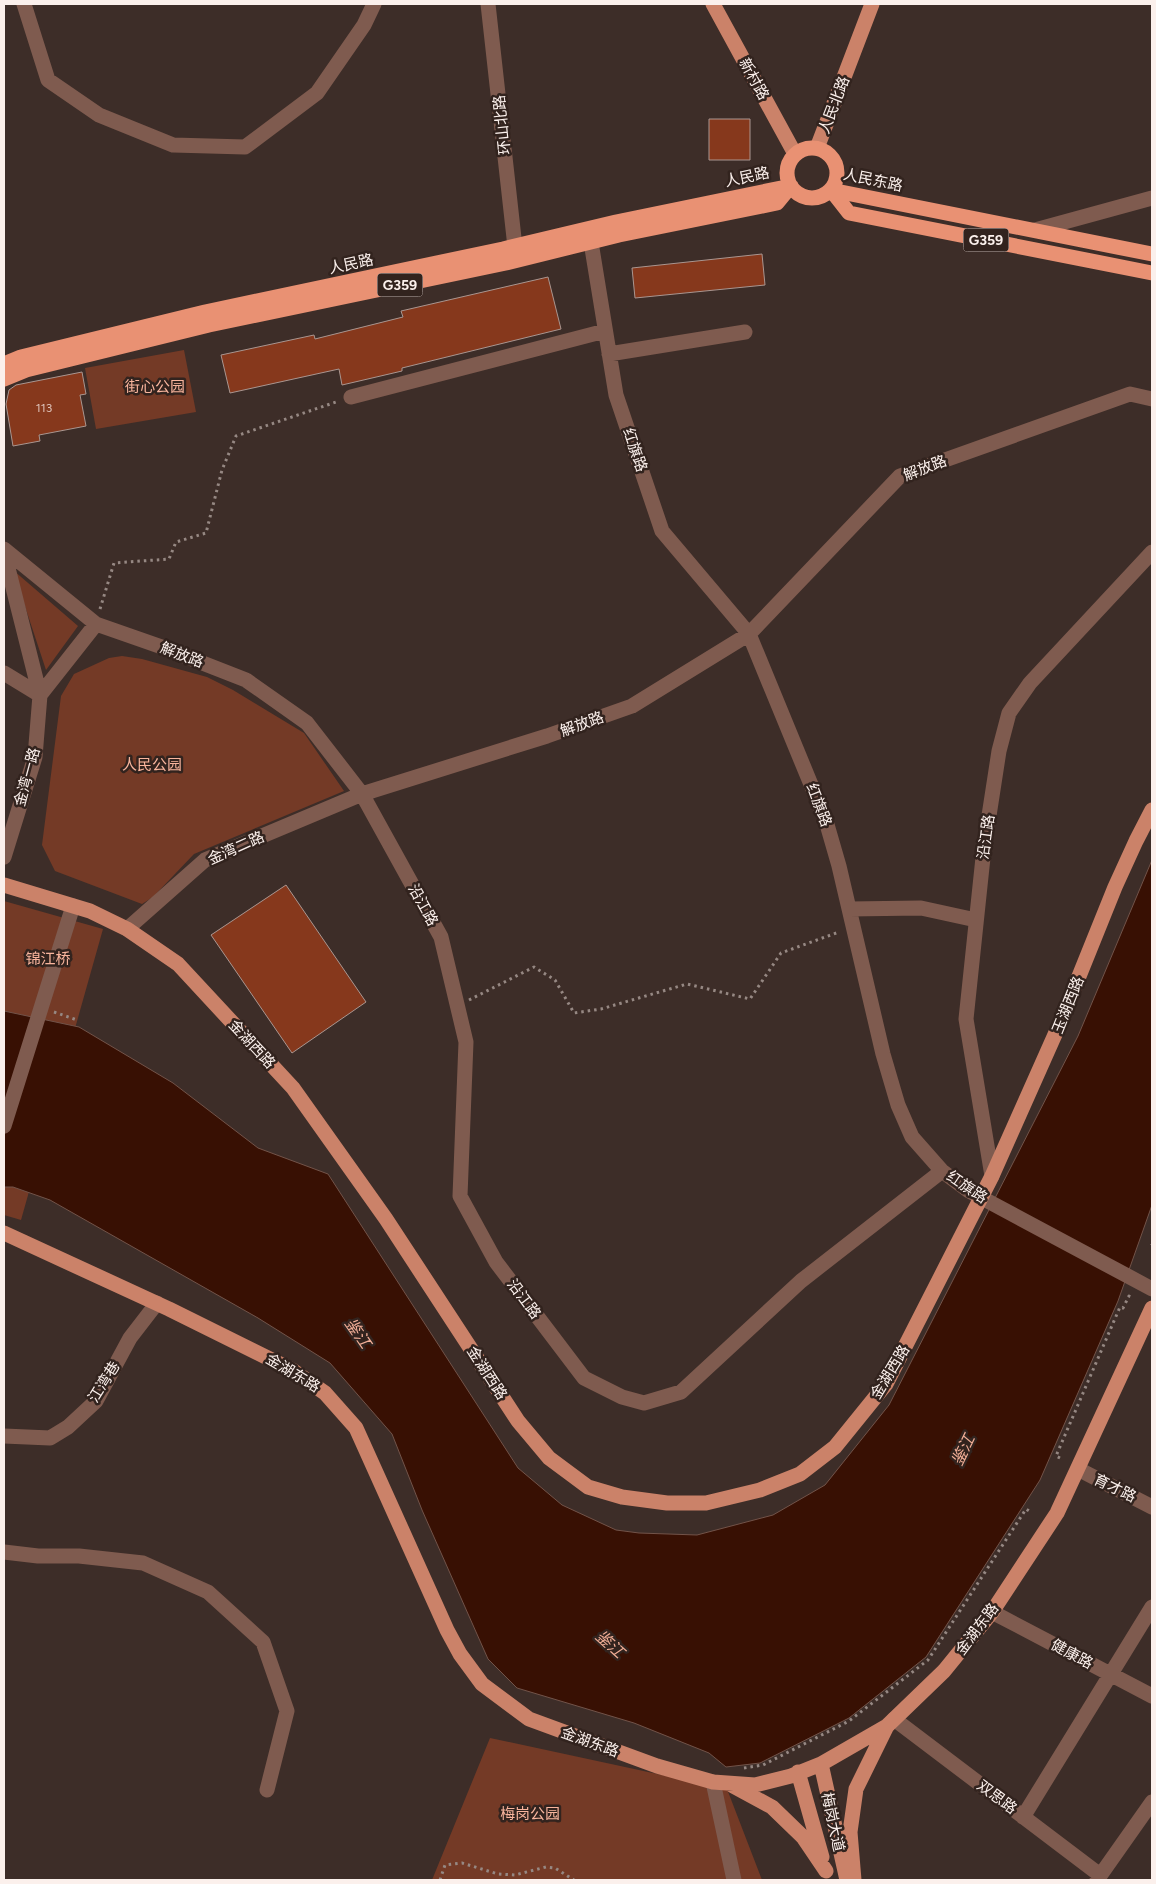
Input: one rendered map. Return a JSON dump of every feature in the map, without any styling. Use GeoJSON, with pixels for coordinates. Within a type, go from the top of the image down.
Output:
{"type":"FeatureCollection","features":[{"type":"Feature","properties":{"kind":"highway"},"geometry":{"type":"LineString","coordinates":[[817,148],[831,155],[835,162],[837,178],[831,190],[822,196],[807,198],[799,195],[791,186],[786,175],[787,167],[795,154],[802,149],[817,148]]}},
{"type":"Feature","properties":{"kind":"highway","name":"人民路"},"geometry":{"type":"LineString","coordinates":[[4,364],[21,357],[206,312],[515,247],[589,235],[791,186]]}},
{"type":"Feature","properties":{"kind":"highway","name":"人民东路"},"geometry":{"type":"LineString","coordinates":[[831,190],[1152,254]]}},
{"type":"Feature","properties":{"kind":"highway","name":"人民东路"},"geometry":{"type":"LineString","coordinates":[[831,190],[849,214],[1152,273]]}},
{"type":"Feature","properties":{"kind":"highway","name":"人民路"},"geometry":{"type":"LineString","coordinates":[[4,379],[26,370],[208,325],[506,263],[589,235]]}},
{"type":"Feature","properties":{"kind":"main road","name":"新村路"},"geometry":{"type":"LineString","coordinates":[[713,4],[795,154]]}},
{"type":"Feature","properties":{"kind":"main road","name":"人民北路"},"geometry":{"type":"LineString","coordinates":[[817,148],[818,121],[863,4]]}},
{"type":"Feature","properties":{"kind":"main road","name":"人民北路"},"geometry":{"type":"LineString","coordinates":[[817,148],[872,4]]}},
{"type":"Feature","properties":{"kind":"main road","name":"玉湖西路"},"geometry":{"type":"LineString","coordinates":[[981,1198],[1061,1022],[1115,887],[1152,810]]}},
{"type":"Feature","properties":{"kind":"main road","name":"金湖西路"},"geometry":{"type":"LineString","coordinates":[[4,886],[90,911],[127,929],[178,964],[293,1088],[386,1219],[518,1420],[549,1458],[588,1488],[622,1497],[668,1503],[706,1503],[760,1490],[800,1474],[835,1448],[886,1384],[981,1198]]}},
{"type":"Feature","properties":{"kind":"main road","name":"金湖东路"},"geometry":{"type":"LineString","coordinates":[[4,1233],[157,1303],[292,1370],[325,1393],[356,1428],[447,1630],[460,1654],[482,1684],[529,1719],[657,1766],[720,1783],[755,1785],[791,1776],[821,1764],[890,1723],[944,1672],[992,1612],[1057,1513],[1152,1308]]}},
{"type":"Feature","properties":{"kind":"main road"},"geometry":{"type":"LineString","coordinates":[[854,1880],[850,1832],[856,1789],[890,1723]]}},
{"type":"Feature","properties":{"kind":"main road","name":"梅岗大道"},"geometry":{"type":"LineString","coordinates":[[821,1764],[846,1880]]}},
{"type":"Feature","properties":{"kind":"main road","name":"梅岗大道"},"geometry":{"type":"LineString","coordinates":[[798,1772],[827,1875]]}},
{"type":"Feature","properties":{"kind":"main road"},"geometry":{"type":"LineString","coordinates":[[720,1783],[772,1807],[803,1837],[827,1875]]}},
{"type":"Feature","properties":{"kind":"street"},"geometry":{"type":"LineString","coordinates":[[24,4],[48,80],[99,115],[172,145],[245,147],[317,93],[364,25],[374,4]]}},
{"type":"Feature","properties":{"kind":"street","name":"环山北路"},"geometry":{"type":"LineString","coordinates":[[488,4],[515,247]]}},
{"type":"Feature","properties":{"kind":"street"},"geometry":{"type":"LineString","coordinates":[[1035,230],[1152,198]]}},
{"type":"Feature","properties":{"kind":"street","name":"红旗路"},"geometry":{"type":"LineString","coordinates":[[589,235],[616,395],[662,531],[749,634],[826,821],[840,866],[883,1054],[898,1105],[912,1137],[942,1171],[969,1191],[1152,1289]]}},
{"type":"Feature","properties":{"kind":"street"},"geometry":{"type":"LineString","coordinates":[[351,397],[605,331]]}},
{"type":"Feature","properties":{"kind":"street"},"geometry":{"type":"LineString","coordinates":[[609,354],[745,332]]}},
{"type":"Feature","properties":{"kind":"street","name":"解放路"},"geometry":{"type":"LineString","coordinates":[[4,550],[96,624],[246,680],[307,723],[362,794],[547,736],[632,706],[749,634],[900,476],[1130,394],[1152,399]]}},
{"type":"Feature","properties":{"kind":"street"},"geometry":{"type":"LineString","coordinates":[[4,550],[40,695]]}},
{"type":"Feature","properties":{"kind":"street","name":"沿江路"},"geometry":{"type":"LineString","coordinates":[[992,1176],[966,1019],[984,848],[999,751],[1009,713],[1030,683],[1152,552]]}},
{"type":"Feature","properties":{"kind":"street"},"geometry":{"type":"LineString","coordinates":[[40,695],[96,624]]}},
{"type":"Feature","properties":{"kind":"street"},"geometry":{"type":"LineString","coordinates":[[4,673],[40,695]]}},
{"type":"Feature","properties":{"kind":"street","name":"金湾一路"},"geometry":{"type":"LineString","coordinates":[[4,857],[35,757],[40,695]]}},
{"type":"Feature","properties":{"kind":"street","name":"沿江路"},"geometry":{"type":"LineString","coordinates":[[362,794],[441,937],[466,1042],[460,1196],[496,1262],[584,1378],[622,1397],[644,1403],[681,1392],[801,1281],[942,1171]]}},
{"type":"Feature","properties":{"kind":"street","name":"金湾二路"},"geometry":{"type":"LineString","coordinates":[[127,929],[205,860],[362,794]]}},
{"type":"Feature","properties":{"kind":"street"},"geometry":{"type":"LineString","coordinates":[[4,1126],[73,906]]}},
{"type":"Feature","properties":{"kind":"street"},"geometry":{"type":"LineString","coordinates":[[849,908],[921,908],[976,920]]}},
{"type":"Feature","properties":{"kind":"street","name":"江湾巷"},"geometry":{"type":"LineString","coordinates":[[4,1436],[50,1438],[68,1427],[96,1401],[130,1338],[157,1303]]}},
{"type":"Feature","properties":{"kind":"street","name":"育才路"},"geometry":{"type":"LineString","coordinates":[[1078,1469],[1152,1506]]}},
{"type":"Feature","properties":{"kind":"street"},"geometry":{"type":"LineString","coordinates":[[4,1552],[38,1556],[78,1556],[143,1562],[208,1592],[263,1642],[287,1711],[267,1790]]}},
{"type":"Feature","properties":{"kind":"street"},"geometry":{"type":"LineString","coordinates":[[1023,1817],[1152,1607]]}},
{"type":"Feature","properties":{"kind":"street","name":"健康路"},"geometry":{"type":"LineString","coordinates":[[992,1612],[1152,1696]]}},
{"type":"Feature","properties":{"kind":"street","name":"双思路"},"geometry":{"type":"LineString","coordinates":[[890,1723],[1023,1817],[1099,1878]]}},
{"type":"Feature","properties":{"kind":"street"},"geometry":{"type":"LineString","coordinates":[[720,1783],[734,1880]]}},
{"type":"Feature","properties":{"kind":"street"},"geometry":{"type":"LineString","coordinates":[[1099,1878],[1152,1802]]}},
{"type":"Feature","properties":{"kind":"path"},"geometry":{"type":"LineString","coordinates":[[96,624],[114,563],[169,560],[176,542],[206,533],[222,470],[236,436],[351,397]]}},
{"type":"Feature","properties":{"kind":"path"},"geometry":{"type":"LineString","coordinates":[[457,1006],[534,967],[555,980],[574,1013],[601,1009],[687,984],[750,1000],[781,953],[854,926]]}},
{"type":"Feature","properties":{"kind":"path"},"geometry":{"type":"LineString","coordinates":[[41,1008],[77,1020]]}},
{"type":"Feature","properties":{"kind":"path"},"geometry":{"type":"LineString","coordinates":[[1060,1458],[1056,1456],[1120,1307],[1123,1308],[1129,1296]]}},
{"type":"Feature","properties":{"kind":"path"},"geometry":{"type":"LineString","coordinates":[[739,1769],[763,1765],[849,1721],[928,1660],[958,1617],[1026,1509],[1029,1511]]}},
{"type":"Feature","properties":{"kind":"path"},"geometry":{"type":"LineString","coordinates":[[440,1880],[445,1864],[462,1863],[498,1874],[515,1875],[546,1867],[555,1868],[574,1880]]}},
{"type":"Feature","properties":{"kind":"green space","name":"街心公园"},"geometry":{"type":"Polygon","coordinates":[[[184,350],[196,412],[96,429],[85,368],[184,350]]]}},
{"type":"Feature","properties":{"kind":"green space"},"geometry":{"type":"Polygon","coordinates":[[[13,570],[78,626],[46,670],[13,570]]]}},
{"type":"Feature","properties":{"kind":"green space","name":"人民公园"},"geometry":{"type":"Polygon","coordinates":[[[122,656],[142,659],[207,677],[233,690],[304,733],[344,791],[194,854],[153,897],[142,904],[55,871],[42,845],[61,696],[74,674],[109,658],[122,656]]]}},
{"type":"Feature","properties":{"kind":"green space","name":"锦江桥"},"geometry":{"type":"Polygon","coordinates":[[[4,901],[103,929],[21,1220],[4,1215],[4,901]]]}},
{"type":"Feature","properties":{"kind":"green space","name":"梅岗公园"},"geometry":{"type":"Polygon","coordinates":[[[490,1738],[727,1789],[762,1880],[432,1880],[490,1738]]]}},
{"type":"Feature","properties":{"kind":"water","name":"鉴江"},"geometry":{"type":"Polygon","coordinates":[[[1152,860],[1152,1205],[1118,1301],[1040,1480],[926,1657],[849,1718],[760,1763],[726,1767],[709,1753],[634,1723],[517,1688],[488,1659],[422,1510],[392,1434],[330,1363],[258,1318],[50,1200],[13,1187],[4,1187],[4,1011],[79,1027],[173,1083],[258,1148],[328,1174],[518,1468],[562,1505],[616,1530],[639,1533],[697,1535],[773,1515],[825,1485],[889,1405],[1078,1036],[1152,860]]]}},
{"type":"Feature","properties":{"kind":"building"},"geometry":{"type":"Polygon","coordinates":[[[709,119],[750,119],[750,160],[709,160],[709,119]]]}},
{"type":"Feature","properties":{"kind":"building"},"geometry":{"type":"Polygon","coordinates":[[[762,254],[765,285],[635,298],[632,268],[762,254]]]}},
{"type":"Feature","properties":{"kind":"building"},"geometry":{"type":"Polygon","coordinates":[[[548,277],[561,329],[402,368],[402,371],[342,385],[339,369],[230,393],[221,355],[314,335],[315,339],[403,317],[401,311],[548,277]]]}},
{"type":"Feature","properties":{"kind":"building"},"geometry":{"type":"Polygon","coordinates":[[[82,372],[86,394],[80,395],[86,426],[39,435],[40,441],[13,446],[6,404],[9,390],[16,385],[82,372]]]}},
{"type":"Feature","properties":{"kind":"building"},"geometry":{"type":"Polygon","coordinates":[[[286,885],[366,1002],[292,1053],[211,935],[286,885]]]}}]}
